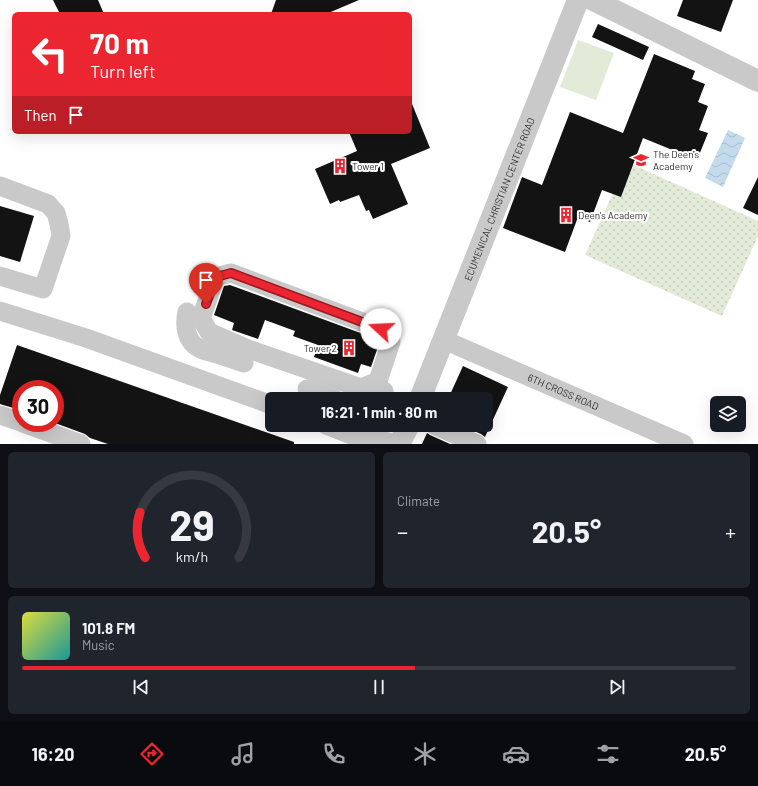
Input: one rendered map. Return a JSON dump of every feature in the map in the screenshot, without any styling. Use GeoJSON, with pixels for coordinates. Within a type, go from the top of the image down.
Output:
{"type":"FeatureCollection","features":[{"type":"Feature","properties":{"kind":"street","name":"ECUMENICAL CHRISTIAN CENTER ROAD"},"geometry":{"type":"LineString","coordinates":[[423,392],[578,0]]}},
{"type":"Feature","properties":{"kind":"street"},"geometry":{"type":"LineString","coordinates":[[593,0],[758,81]]}},
{"type":"Feature","properties":{"kind":"street"},"geometry":{"type":"LineString","coordinates":[[0,186],[48,204],[56,213],[61,236],[43,289]]}},
{"type":"Feature","properties":{"kind":"street"},"geometry":{"type":"LineString","coordinates":[[0,276],[43,289],[48,292],[54,287],[64,252]]}},
{"type":"Feature","properties":{"kind":"street"},"geometry":{"type":"LineString","coordinates":[[308,386],[361,388],[378,381],[391,342],[381,329],[245,278],[231,273],[216,277],[201,318],[209,332],[246,356],[308,386],[320,392]]}},
{"type":"Feature","properties":{"kind":"street"},"geometry":{"type":"LineString","coordinates":[[0,311],[86,338],[265,402]]}},
{"type":"Feature","properties":{"kind":"street"},"geometry":{"type":"LineString","coordinates":[[186,312],[185,320],[187,334],[198,348],[246,356]]}},
{"type":"Feature","properties":{"kind":"street","name":"6TH CROSS ROAD"},"geometry":{"type":"LineString","coordinates":[[444,340],[684,444]]}},
{"type":"Feature","properties":{"kind":"street"},"geometry":{"type":"LineString","coordinates":[[234,391],[246,356]]}},
{"type":"Feature","properties":{"kind":"street"},"geometry":{"type":"LineString","coordinates":[[0,415],[12,419]]}},
{"type":"Feature","properties":{"kind":"street"},"geometry":{"type":"LineString","coordinates":[[47,432],[81,444]]}},
{"type":"Feature","properties":{"kind":"street"},"geometry":{"type":"LineString","coordinates":[[342,432],[366,442],[380,439],[393,444]]}},
{"type":"Feature","properties":{"kind":"street"},"geometry":{"type":"LineString","coordinates":[[399,444],[405,432]]}},
{"type":"Feature","properties":{"kind":"street"},"geometry":{"type":"LineString","coordinates":[[450,432],[477,444]]}},
{"type":"Feature","properties":{"kind":"green space"},"geometry":{"type":"Polygon","coordinates":[[[578,40],[614,53],[596,100],[560,87],[578,40]]]}},
{"type":"Feature","properties":{"kind":"green space"},"geometry":{"type":"Polygon","coordinates":[[[627,162],[758,221],[758,236],[722,316],[585,255],[627,162]]]}},
{"type":"Feature","properties":{"kind":"water"},"geometry":{"type":"Polygon","coordinates":[[[728,130],[745,138],[723,187],[705,178],[728,130]]]}},
{"type":"Feature","properties":{"kind":"building"},"geometry":{"type":"Polygon","coordinates":[[[53,0],[98,0],[103,12],[59,12],[53,0]]]}},
{"type":"Feature","properties":{"kind":"building"},"geometry":{"type":"Polygon","coordinates":[[[276,0],[359,0],[331,12],[272,12],[276,0]]]}},
{"type":"Feature","properties":{"kind":"building"},"geometry":{"type":"Polygon","coordinates":[[[683,0],[733,0],[721,32],[677,16],[683,0]]]}},
{"type":"Feature","properties":{"kind":"building"},"geometry":{"type":"Polygon","coordinates":[[[598,24],[649,47],[643,60],[592,37],[598,24]]]}},
{"type":"Feature","properties":{"kind":"building"},"geometry":{"type":"Polygon","coordinates":[[[654,54],[695,71],[692,79],[705,84],[698,102],[708,106],[699,130],[708,133],[697,160],[643,138],[621,197],[602,190],[590,222],[578,217],[565,252],[503,228],[522,177],[542,185],[570,112],[623,133],[654,54]]]}},
{"type":"Feature","properties":{"kind":"building","name":"Tower 1"},"geometry":{"type":"Polygon","coordinates":[[[412,104],[430,148],[391,164],[408,204],[373,219],[369,210],[366,211],[359,195],[330,204],[315,169],[357,151],[350,134],[412,134],[412,104]]]}},
{"type":"Feature","properties":{"kind":"building"},"geometry":{"type":"Polygon","coordinates":[[[758,177],[758,215],[743,208],[758,177]]]}},
{"type":"Feature","properties":{"kind":"building"},"geometry":{"type":"Polygon","coordinates":[[[0,206],[34,216],[20,262],[0,256],[0,206]]]}},
{"type":"Feature","properties":{"kind":"building"},"geometry":{"type":"Polygon","coordinates":[[[230,285],[374,338],[379,344],[371,367],[361,364],[358,373],[314,357],[318,345],[293,336],[295,331],[265,320],[258,339],[232,330],[234,323],[214,315],[224,286],[230,285]]]}},
{"type":"Feature","properties":{"kind":"building"},"geometry":{"type":"Polygon","coordinates":[[[17,345],[294,442],[294,444],[108,444],[64,426],[64,380],[12,380],[12,407],[0,404],[0,395],[17,345]]]}},
{"type":"Feature","properties":{"kind":"building"},"geometry":{"type":"Polygon","coordinates":[[[463,366],[508,387],[493,420],[493,392],[451,392],[463,366]]]}},
{"type":"Feature","properties":{"kind":"building"},"geometry":{"type":"Polygon","coordinates":[[[477,432],[487,432],[485,437],[477,432]]]}},
{"type":"Feature","properties":{"kind":"building"},"geometry":{"type":"Polygon","coordinates":[[[427,433],[430,435],[450,444],[422,444],[427,433]]]}},
{"type":"Feature","properties":{"kind":"place","name":"The Deen's Academy"},"geometry":{"type":"Point","coordinates":[641,160]}},
{"type":"Feature","properties":{"kind":"place","name":"Tower 1"},"geometry":{"type":"Point","coordinates":[340,166]}},
{"type":"Feature","properties":{"kind":"place","name":"Deen's Academy"},"geometry":{"type":"Point","coordinates":[566,215]}},
{"type":"Feature","properties":{"kind":"place","name":"Tower 2"},"geometry":{"type":"Point","coordinates":[349,348]}},
{"type":"Feature","properties":{"kind":"route"},"geometry":{"type":"LineString","coordinates":[[206,304],[216,277],[231,273],[381,329]]}}]}
